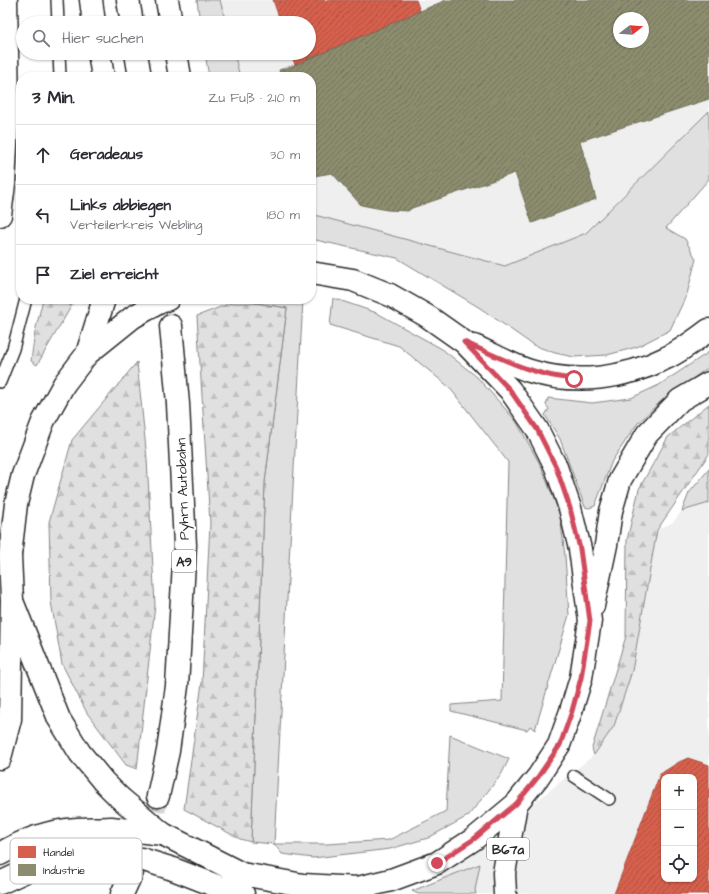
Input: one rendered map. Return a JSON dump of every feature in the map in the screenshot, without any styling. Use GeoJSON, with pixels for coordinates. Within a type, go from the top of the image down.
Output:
{"type":"FeatureCollection","features":[{"type":"Feature","properties":{"kind":"main road"},"geometry":{"type":"LineString","coordinates":[[0,215],[4,184],[8,107],[6,0]]}},
{"type":"Feature","properties":{"kind":"main road"},"geometry":{"type":"LineString","coordinates":[[91,0],[93,16]]}},
{"type":"Feature","properties":{"kind":"main road"},"geometry":{"type":"LineString","coordinates":[[128,0],[131,16]]}},
{"type":"Feature","properties":{"kind":"main road"},"geometry":{"type":"LineString","coordinates":[[167,0],[170,16]]}},
{"type":"Feature","properties":{"kind":"main road"},"geometry":{"type":"LineString","coordinates":[[100,60],[102,72]]}},
{"type":"Feature","properties":{"kind":"main road"},"geometry":{"type":"LineString","coordinates":[[137,60],[139,72]]}},
{"type":"Feature","properties":{"kind":"main road"},"geometry":{"type":"LineString","coordinates":[[177,60],[179,72]]}},
{"type":"Feature","properties":{"kind":"main road"},"geometry":{"type":"LineString","coordinates":[[316,274],[353,280],[390,295],[427,316],[464,342],[510,390],[537,429],[556,467],[570,508],[580,549],[590,621]]}},
{"type":"Feature","properties":{"kind":"main road"},"geometry":{"type":"LineString","coordinates":[[87,354],[102,304]]}},
{"type":"Feature","properties":{"kind":"main road"},"geometry":{"type":"LineString","coordinates":[[0,758],[10,719],[12,601],[10,555],[16,504],[23,475],[43,422],[64,384],[87,354],[122,325],[156,304]]}},
{"type":"Feature","properties":{"kind":"main road","name":"Pyhrn Autobahn"},"geometry":{"type":"LineString","coordinates":[[158,796],[168,751],[177,686],[185,545],[178,404],[171,326]]}},
{"type":"Feature","properties":{"kind":"main road"},"geometry":{"type":"LineString","coordinates":[[464,342],[530,371],[564,378],[593,379],[642,369],[667,358],[709,330]]}},
{"type":"Feature","properties":{"kind":"main road"},"geometry":{"type":"LineString","coordinates":[[12,601],[59,719],[80,753],[103,781],[120,798],[162,834],[242,874],[303,885],[364,891],[437,863],[474,839],[516,804],[538,777],[560,745],[572,711],[581,678],[590,621],[606,545],[611,511],[620,480],[646,434],[680,400],[708,383]]}},
{"type":"Feature","properties":{"kind":"main road","name":"B67a"},"geometry":{"type":"LineString","coordinates":[[505,894],[504,873],[516,804]]}},
{"type":"Feature","properties":{"kind":"main road"},"geometry":{"type":"LineString","coordinates":[[37,838],[69,830],[111,828],[162,834]]}},
{"type":"Feature","properties":{"kind":"main road"},"geometry":{"type":"LineString","coordinates":[[0,854],[10,848]]}},
{"type":"Feature","properties":{"kind":"main road"},"geometry":{"type":"LineString","coordinates":[[142,859],[243,894]]}},
{"type":"Feature","properties":{"kind":"main road"},"geometry":{"type":"LineString","coordinates":[[0,883],[10,879]]}},
{"type":"Feature","properties":{"kind":"main road"},"geometry":{"type":"LineString","coordinates":[[122,894],[127,884]]}},
{"type":"Feature","properties":{"kind":"lane"},"geometry":{"type":"LineString","coordinates":[[57,0],[58,16]]}},
{"type":"Feature","properties":{"kind":"lane"},"geometry":{"type":"LineString","coordinates":[[59,60],[60,72]]}},
{"type":"Feature","properties":{"kind":"lane"},"geometry":{"type":"LineString","coordinates":[[0,382],[13,349],[25,304]]}},
{"type":"Feature","properties":{"kind":"lane"},"geometry":{"type":"LineString","coordinates":[[574,776],[609,799]]}},
{"type":"Feature","properties":{"kind":"shaded area"},"geometry":{"type":"Polygon","coordinates":[[[220,0],[709,0],[709,111],[586,233],[505,266],[316,215],[316,72],[239,72],[236,60],[316,60],[316,16],[224,16],[220,0]]]}},
{"type":"Feature","properties":{"kind":"shaded area"},"geometry":{"type":"Polygon","coordinates":[[[709,503],[709,894],[420,894],[594,755],[614,726],[632,671],[657,530],[673,522],[682,511],[709,503]]]}},
{"type":"Feature","properties":{"kind":"green space"},"geometry":{"type":"Polygon","coordinates":[[[197,0],[220,0],[224,16],[199,16],[197,0]]]}},
{"type":"Feature","properties":{"kind":"green space"},"geometry":{"type":"Polygon","coordinates":[[[206,60],[236,60],[239,72],[208,72],[206,60]]]}},
{"type":"Feature","properties":{"kind":"green space"},"geometry":{"type":"Polygon","coordinates":[[[709,111],[709,179],[666,228],[685,239],[696,259],[687,294],[670,330],[637,347],[607,355],[574,357],[555,353],[533,345],[480,308],[397,258],[316,240],[316,215],[505,266],[586,233],[709,111]]]}},
{"type":"Feature","properties":{"kind":"green space"},"geometry":{"type":"Polygon","coordinates":[[[333,298],[377,313],[442,349],[477,377],[516,421],[541,466],[560,515],[565,556],[569,615],[535,730],[530,726],[527,730],[451,711],[451,705],[502,701],[508,462],[449,387],[399,346],[330,325],[333,298]]]}},
{"type":"Feature","properties":{"kind":"green space"},"geometry":{"type":"Polygon","coordinates":[[[42,304],[72,304],[37,365],[31,361],[35,332],[42,304]]]}},
{"type":"Feature","properties":{"kind":"green space"},"geometry":{"type":"Polygon","coordinates":[[[228,304],[261,304],[287,308],[265,482],[251,842],[240,839],[184,809],[202,683],[210,523],[197,316],[228,304]]]}},
{"type":"Feature","properties":{"kind":"green space"},"geometry":{"type":"Polygon","coordinates":[[[261,304],[303,304],[274,844],[251,842],[265,482],[287,308],[261,304]]]}},
{"type":"Feature","properties":{"kind":"green space"},"geometry":{"type":"Polygon","coordinates":[[[709,352],[709,367],[660,402],[637,424],[612,461],[595,506],[589,508],[585,507],[560,439],[545,415],[549,409],[546,405],[548,398],[592,403],[631,398],[659,385],[709,352]]]}},
{"type":"Feature","properties":{"kind":"green space"},"geometry":{"type":"Polygon","coordinates":[[[137,362],[147,459],[155,605],[137,769],[126,765],[87,713],[62,664],[51,602],[49,522],[72,440],[137,362]]]}},
{"type":"Feature","properties":{"kind":"green space"},"geometry":{"type":"Polygon","coordinates":[[[709,404],[709,454],[657,530],[632,671],[614,726],[594,755],[592,748],[626,636],[627,540],[639,489],[668,437],[709,404]]]}},
{"type":"Feature","properties":{"kind":"green space"},"geometry":{"type":"Polygon","coordinates":[[[709,469],[709,503],[682,511],[689,493],[709,469]]]}},
{"type":"Feature","properties":{"kind":"green space"},"geometry":{"type":"Polygon","coordinates":[[[450,735],[509,759],[501,775],[468,816],[428,838],[390,849],[313,858],[282,854],[274,844],[327,844],[389,840],[446,811],[450,735]]]}},
{"type":"Feature","properties":{"kind":"green space"},"geometry":{"type":"Polygon","coordinates":[[[480,864],[475,890],[476,894],[418,894],[412,891],[480,864]]]}},
{"type":"Feature","properties":{"kind":"building: Handel"},"geometry":{"type":"Polygon","coordinates":[[[273,0],[416,0],[420,11],[316,56],[316,16],[279,16],[273,0]]]}},
{"type":"Feature","properties":{"kind":"building: Handel"},"geometry":{"type":"Polygon","coordinates":[[[293,60],[307,60],[295,65],[293,60]]]}},
{"type":"Feature","properties":{"kind":"building: Handel"},"geometry":{"type":"Polygon","coordinates":[[[688,758],[709,765],[709,894],[614,894],[660,774],[688,758]]]}},
{"type":"Feature","properties":{"kind":"building: Industrie"},"geometry":{"type":"Polygon","coordinates":[[[446,0],[709,0],[709,99],[580,141],[596,199],[532,223],[515,173],[412,208],[408,211],[387,210],[361,205],[332,173],[316,176],[316,72],[280,72],[279,70],[307,60],[316,60],[316,56],[446,0]]]}},
{"type":"Feature","properties":{"kind":"tunnel"},"geometry":{"type":"LineString","coordinates":[[142,848],[149,831],[158,796]]}},
{"type":"Feature","properties":{"kind":"route"},"geometry":{"type":"LineString","coordinates":[[437,863],[474,839],[516,804],[538,777],[560,745],[572,711],[581,678],[590,621],[580,549],[570,508],[556,467],[537,429],[510,390],[464,342],[530,371],[574,379]]}}]}
